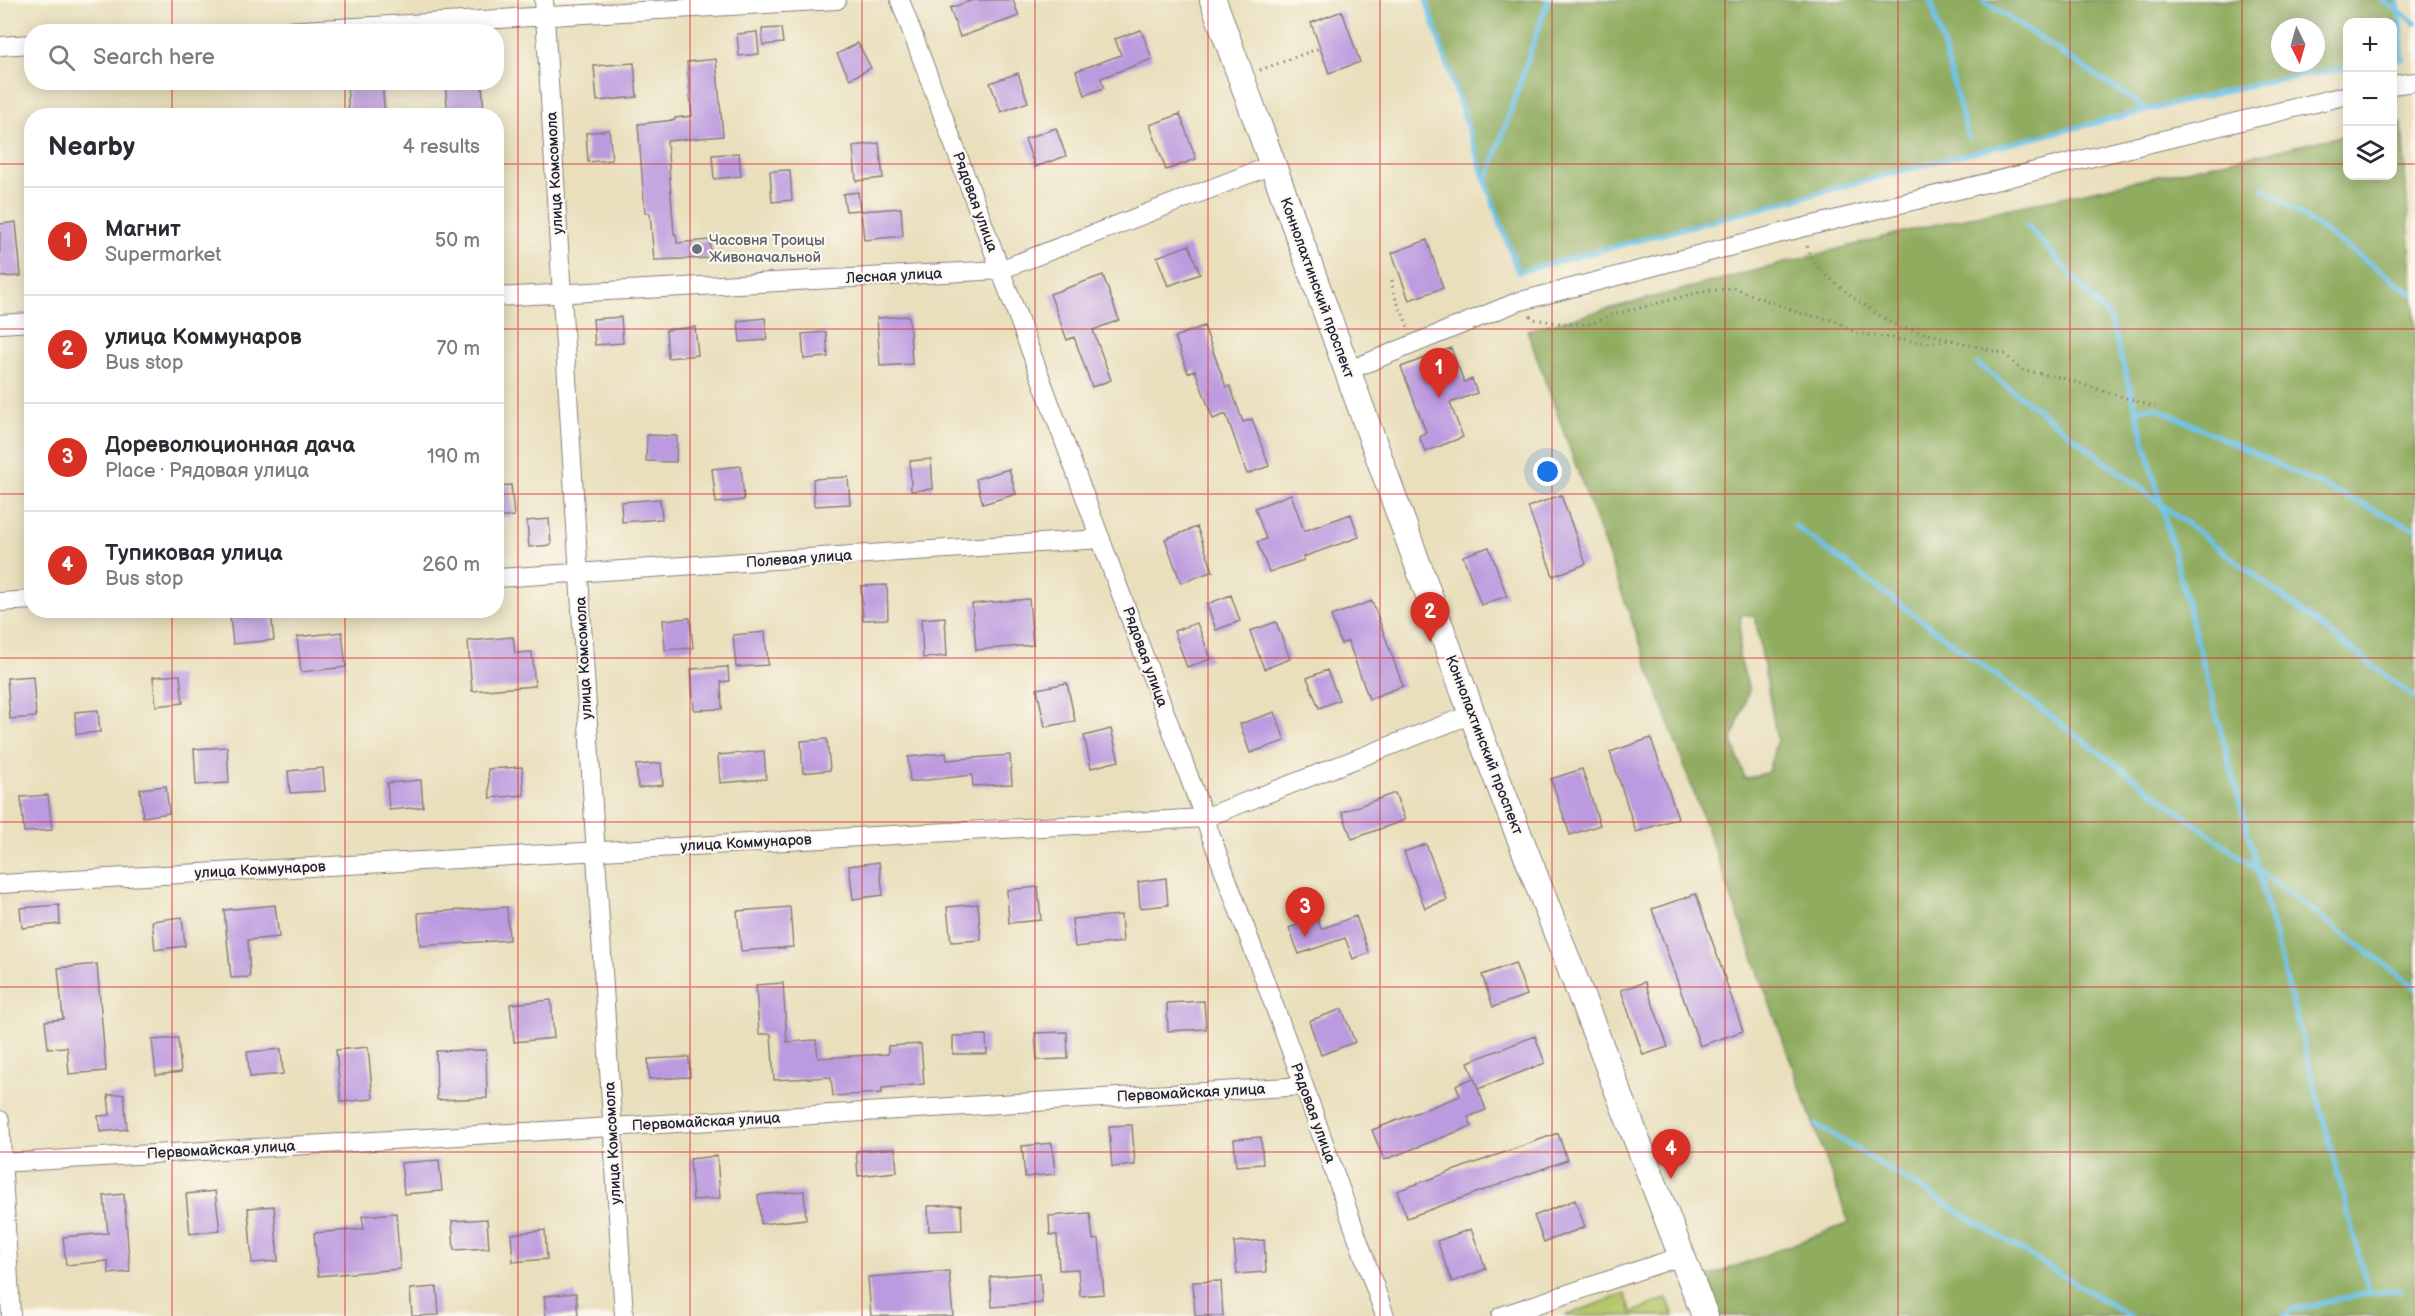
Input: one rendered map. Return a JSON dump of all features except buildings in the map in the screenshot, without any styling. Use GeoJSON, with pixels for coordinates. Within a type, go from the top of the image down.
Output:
{"type":"FeatureCollection","features":[{"type":"Feature","properties":{"kind":"main road","name":"Коннолахтинский проспект"},"geometry":{"type":"LineString","coordinates":[[1213,0],[1472,714],[1705,1316]]}},
{"type":"Feature","properties":{"kind":"street"},"geometry":{"type":"LineString","coordinates":[[359,24],[545,8],[837,0]]}},
{"type":"Feature","properties":{"kind":"street","name":"Рядовая улица"},"geometry":{"type":"LineString","coordinates":[[900,0],[1304,1086],[1385,1316]]}},
{"type":"Feature","properties":{"kind":"street","name":"улица Комсомола"},"geometry":{"type":"LineString","coordinates":[[545,8],[624,1316]]}},
{"type":"Feature","properties":{"kind":"street"},"geometry":{"type":"LineString","coordinates":[[0,46],[24,44]]}},
{"type":"Feature","properties":{"kind":"street"},"geometry":{"type":"LineString","coordinates":[[2397,84],[2415,82]]}},
{"type":"Feature","properties":{"kind":"street"},"geometry":{"type":"LineString","coordinates":[[1347,371],[1518,302],[1801,228],[2343,96]]}},
{"type":"Feature","properties":{"kind":"street","name":"Лесная улица"},"geometry":{"type":"LineString","coordinates":[[504,297],[1000,270],[1272,165]]}},
{"type":"Feature","properties":{"kind":"street"},"geometry":{"type":"LineString","coordinates":[[0,324],[24,322]]}},
{"type":"Feature","properties":{"kind":"street","name":"Полевая улица"},"geometry":{"type":"LineString","coordinates":[[504,578],[1101,539]]}},
{"type":"Feature","properties":{"kind":"street"},"geometry":{"type":"LineString","coordinates":[[0,602],[24,600]]}},
{"type":"Feature","properties":{"kind":"street","name":"улица Коммунаров"},"geometry":{"type":"LineString","coordinates":[[0,884],[1204,818],[1472,714]]}},
{"type":"Feature","properties":{"kind":"street","name":"Первомайская улица"},"geometry":{"type":"LineString","coordinates":[[1,1163],[1304,1086]]}},
{"type":"Feature","properties":{"kind":"street"},"geometry":{"type":"LineString","coordinates":[[0,1120],[11,1316]]}},
{"type":"Feature","properties":{"kind":"street"},"geometry":{"type":"LineString","coordinates":[[1501,1316],[1682,1256]]}},
{"type":"Feature","properties":{"kind":"path"},"geometry":{"type":"LineString","coordinates":[[1240,77],[1320,48]]}},
{"type":"Feature","properties":{"kind":"path"},"geometry":{"type":"LineString","coordinates":[[1801,228],[1810,256],[1820,270],[1855,299],[1894,326],[2006,354],[2021,370],[2059,377],[2156,407]]}},
{"type":"Feature","properties":{"kind":"path"},"geometry":{"type":"LineString","coordinates":[[1392,280],[1392,292],[1410,332]]}},
{"type":"Feature","properties":{"kind":"path"},"geometry":{"type":"LineString","coordinates":[[1518,302],[1533,319],[1566,324],[1591,324],[1608,316],[1701,292],[1734,288],[1802,314],[1834,320],[1856,333],[1926,343],[1955,340]]}},
{"type":"Feature","properties":{"kind":"green space"},"geometry":{"type":"Polygon","coordinates":[[[1426,0],[2398,0],[2403,59],[2397,60],[2397,18],[2343,18],[2343,69],[2325,72],[2325,18],[2271,18],[2271,72],[2323,72],[2264,82],[1955,157],[1518,272],[1426,0]]]}},
{"type":"Feature","properties":{"kind":"green space"},"geometry":{"type":"Polygon","coordinates":[[[2402,123],[2415,325],[2415,1316],[1719,1316],[1705,1278],[1849,1223],[1527,330],[1915,229],[2343,136],[2343,180],[2397,180],[2397,125],[2402,123]],[[1741,614],[1739,656],[1749,690],[1732,740],[1745,779],[1768,772],[1777,740],[1755,616],[1741,614]]]}},
{"type":"Feature","properties":{"kind":"green space"},"geometry":{"type":"Polygon","coordinates":[[[1625,1294],[1632,1313],[1667,1298],[1674,1316],[1564,1316],[1625,1294]]]}},
{"type":"Feature","properties":{"kind":"waterway"},"geometry":{"type":"LineString","coordinates":[[1426,0],[1518,272],[1955,157],[2264,82],[2343,69]]}},
{"type":"Feature","properties":{"kind":"waterway"},"geometry":{"type":"LineString","coordinates":[[1486,183],[1548,0]]}},
{"type":"Feature","properties":{"kind":"waterway"},"geometry":{"type":"LineString","coordinates":[[1931,0],[1968,138]]}},
{"type":"Feature","properties":{"kind":"waterway"},"geometry":{"type":"LineString","coordinates":[[1982,0],[2148,110]]}},
{"type":"Feature","properties":{"kind":"waterway"},"geometry":{"type":"LineString","coordinates":[[2383,0],[2415,23]]}},
{"type":"Feature","properties":{"kind":"waterway"},"geometry":{"type":"LineString","coordinates":[[2397,60],[2403,59],[2398,0]]}},
{"type":"Feature","properties":{"kind":"waterway"},"geometry":{"type":"LineString","coordinates":[[2263,188],[2413,294]]}},
{"type":"Feature","properties":{"kind":"waterway"},"geometry":{"type":"LineString","coordinates":[[2027,225],[2110,319],[2136,409],[2369,1293]]}},
{"type":"Feature","properties":{"kind":"waterway"},"geometry":{"type":"LineString","coordinates":[[1978,364],[2415,698]]}},
{"type":"Feature","properties":{"kind":"waterway"},"geometry":{"type":"LineString","coordinates":[[2136,409],[2155,407],[2415,529]]}},
{"type":"Feature","properties":{"kind":"waterway"},"geometry":{"type":"LineString","coordinates":[[1795,526],[2415,987]]}},
{"type":"Feature","properties":{"kind":"waterway"},"geometry":{"type":"LineString","coordinates":[[1817,1125],[2129,1316]]}},
{"type":"Feature","properties":{"kind":"waterway"},"geometry":{"type":"LineString","coordinates":[[2285,1316],[2295,1309],[2369,1293],[2400,1291]]}},
{"type":"Feature","properties":{"kind":"place","name":"Часовня Троицы Живоначальной"},"geometry":{"type":"Point","coordinates":[697,249]}},
{"type":"Feature","properties":{"kind":"place","name":"Магнит"},"geometry":{"type":"Point","coordinates":[1439,398]}},
{"type":"Feature","properties":{"kind":"place","name":"улица Коммунаров"},"geometry":{"type":"Point","coordinates":[1430,642]}},
{"type":"Feature","properties":{"kind":"place","name":"Дореволюционная дача"},"geometry":{"type":"Point","coordinates":[1305,937]}},
{"type":"Feature","properties":{"kind":"place","name":"Тупиковая улица"},"geometry":{"type":"Point","coordinates":[1671,1179]}}]}
